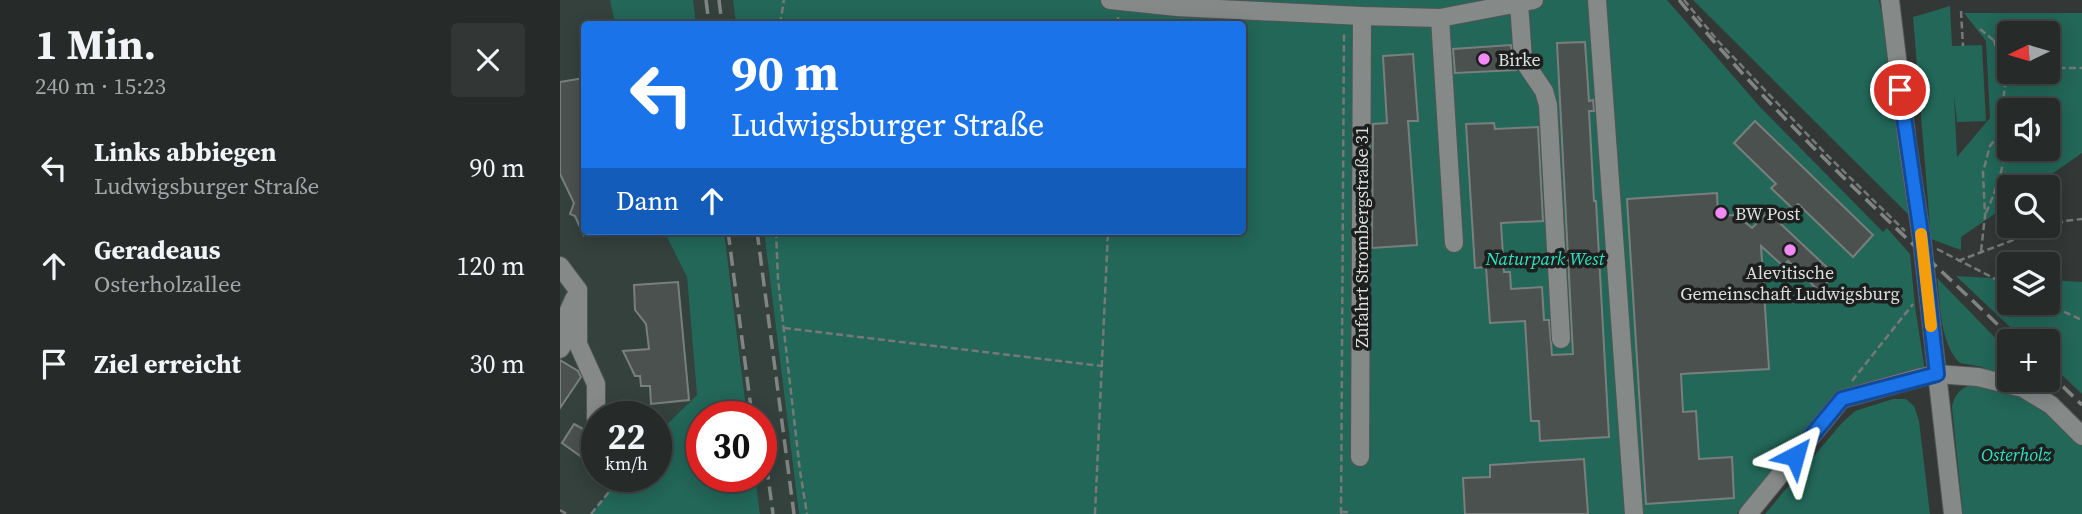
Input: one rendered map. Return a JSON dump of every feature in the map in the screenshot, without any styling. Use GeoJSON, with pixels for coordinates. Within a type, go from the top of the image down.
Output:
{"type":"FeatureCollection","features":[{"type":"Feature","properties":{"kind":"street"},"geometry":{"type":"LineString","coordinates":[[1110,0],[1177,7],[1440,18],[1526,1],[1523,60],[1544,90],[1548,105],[1561,339]]}},
{"type":"Feature","properties":{"kind":"street"},"geometry":{"type":"LineString","coordinates":[[1597,0],[1634,514]]}},
{"type":"Feature","properties":{"kind":"street"},"geometry":{"type":"LineString","coordinates":[[1890,0],[1922,241],[1953,514]]}},
{"type":"Feature","properties":{"kind":"street","name":"Zufahrt Strombergstraße 31"},"geometry":{"type":"LineString","coordinates":[[1353,16],[1360,457]]}},
{"type":"Feature","properties":{"kind":"street"},"geometry":{"type":"LineString","coordinates":[[1440,18],[1454,243]]}},
{"type":"Feature","properties":{"kind":"street"},"geometry":{"type":"LineString","coordinates":[[560,266],[578,290],[569,336],[560,348]]}},
{"type":"Feature","properties":{"kind":"street"},"geometry":{"type":"LineString","coordinates":[[569,330],[579,344],[596,384],[596,401]]}},
{"type":"Feature","properties":{"kind":"street"},"geometry":{"type":"LineString","coordinates":[[1748,514],[1842,399],[1937,374],[1978,377],[2023,388],[2051,405],[2082,436]]}},
{"type":"Feature","properties":{"kind":"path"},"geometry":{"type":"LineString","coordinates":[[780,21],[784,0]]}},
{"type":"Feature","properties":{"kind":"path"},"geometry":{"type":"LineString","coordinates":[[1684,0],[1718,41],[1827,155],[1911,237],[1997,280]]}},
{"type":"Feature","properties":{"kind":"path"},"geometry":{"type":"LineString","coordinates":[[1961,11],[1963,46]]}},
{"type":"Feature","properties":{"kind":"path"},"geometry":{"type":"LineString","coordinates":[[1349,512],[1341,513],[1353,16]]}},
{"type":"Feature","properties":{"kind":"path"},"geometry":{"type":"LineString","coordinates":[[1980,29],[1997,43]]}},
{"type":"Feature","properties":{"kind":"path"},"geometry":{"type":"LineString","coordinates":[[1994,40],[2005,87],[2003,98]]}},
{"type":"Feature","properties":{"kind":"path"},"geometry":{"type":"LineString","coordinates":[[2060,68],[2082,68]]}},
{"type":"Feature","properties":{"kind":"path"},"geometry":{"type":"LineString","coordinates":[[1981,251],[1985,216],[1983,172],[1990,146],[1997,137]]}},
{"type":"Feature","properties":{"kind":"path"},"geometry":{"type":"LineString","coordinates":[[1985,216],[2003,161]]}},
{"type":"Feature","properties":{"kind":"path"},"geometry":{"type":"LineString","coordinates":[[1958,261],[2065,221],[2082,219]]}},
{"type":"Feature","properties":{"kind":"path"},"geometry":{"type":"LineString","coordinates":[[775,235],[778,279],[807,514]]}},
{"type":"Feature","properties":{"kind":"path"},"geometry":{"type":"LineString","coordinates":[[1096,514],[1108,235]]}},
{"type":"Feature","properties":{"kind":"path"},"geometry":{"type":"LineString","coordinates":[[1842,399],[1846,389],[1926,287]]}},
{"type":"Feature","properties":{"kind":"path"},"geometry":{"type":"LineString","coordinates":[[2060,310],[2082,320]]}},
{"type":"Feature","properties":{"kind":"path"},"geometry":{"type":"LineString","coordinates":[[784,328],[1102,366]]}},
{"type":"Feature","properties":{"kind":"path"},"geometry":{"type":"LineString","coordinates":[[591,514],[609,492]]}},
{"type":"Feature","properties":{"kind":"path"},"geometry":{"type":"LineString","coordinates":[[560,510],[567,514]]}},
{"type":"Feature","properties":{"kind":"shaded area"},"geometry":{"type":"Polygon","coordinates":[[[560,0],[610,0],[614,21],[581,21],[581,235],[666,235],[687,277],[697,395],[691,401],[686,401],[686,406],[672,419],[672,401],[581,401],[581,492],[609,492],[591,514],[567,514],[560,510],[560,0]]]}},
{"type":"Feature","properties":{"kind":"shaded area"},"geometry":{"type":"Polygon","coordinates":[[[693,0],[733,0],[736,21],[696,21],[693,0]]]}},
{"type":"Feature","properties":{"kind":"shaded area"},"geometry":{"type":"Polygon","coordinates":[[[724,235],[764,235],[799,514],[760,514],[757,492],[777,492],[777,401],[745,401],[724,235]]]}},
{"type":"Feature","properties":{"kind":"green space"},"geometry":{"type":"Polygon","coordinates":[[[610,0],[693,0],[696,21],[614,21],[610,0]]]}},
{"type":"Feature","properties":{"kind":"green space","name":"Naturpark West"},"geometry":{"type":"Polygon","coordinates":[[[733,0],[1667,0],[1760,107],[1883,232],[1887,228],[1910,254],[1925,371],[1840,390],[1737,514],[799,514],[764,235],[1246,235],[1246,21],[736,21],[733,0]]]}},
{"type":"Feature","properties":{"kind":"green space"},"geometry":{"type":"Polygon","coordinates":[[[1693,0],[1879,0],[1920,226],[1693,0]]]}},
{"type":"Feature","properties":{"kind":"green space"},"geometry":{"type":"Polygon","coordinates":[[[1950,6],[1952,46],[1982,45],[1986,121],[1957,122],[1954,95],[1957,157],[1990,118],[1986,41],[1964,13],[2082,13],[2082,153],[2050,175],[1997,175],[1997,212],[1961,237],[1961,250],[1931,239],[1913,17],[1950,6]]]}},
{"type":"Feature","properties":{"kind":"green space"},"geometry":{"type":"Polygon","coordinates":[[[666,235],[724,235],[745,401],[691,401],[697,395],[687,277],[666,235]]]}},
{"type":"Feature","properties":{"kind":"green space"},"geometry":{"type":"Polygon","coordinates":[[[1956,276],[1997,278],[1997,315],[1956,276]]]}},
{"type":"Feature","properties":{"kind":"green space","name":"Osterholz"},"geometry":{"type":"Polygon","coordinates":[[[1937,278],[1997,340],[1997,392],[2042,392],[2082,439],[2082,514],[1963,514],[1952,407],[1963,388],[1984,382],[1983,367],[1960,363],[1948,345],[1942,323],[1937,278]]]}},
{"type":"Feature","properties":{"kind":"green space"},"geometry":{"type":"Polygon","coordinates":[[[2060,281],[2082,282],[2082,394],[2060,373],[2060,329],[2012,329],[1997,315],[2060,315],[2060,281]]]}},
{"type":"Feature","properties":{"kind":"green space"},"geometry":{"type":"Polygon","coordinates":[[[1893,399],[1906,399],[1914,406],[1919,421],[1930,514],[1765,514],[1855,411],[1893,399]]]}},
{"type":"Feature","properties":{"kind":"green space"},"geometry":{"type":"Polygon","coordinates":[[[686,406],[686,492],[757,492],[760,514],[591,514],[609,492],[672,492],[672,419],[686,406]]]}},
{"type":"Feature","properties":{"kind":"building"},"geometry":{"type":"Polygon","coordinates":[[[1585,42],[1589,101],[1593,100],[1594,111],[1589,111],[1609,437],[1540,441],[1539,421],[1531,421],[1525,321],[1490,323],[1486,267],[1475,268],[1466,124],[1494,123],[1495,129],[1538,127],[1543,221],[1501,223],[1504,272],[1510,272],[1511,289],[1542,287],[1544,320],[1549,320],[1552,355],[1573,354],[1557,43],[1585,42]]]}},
{"type":"Feature","properties":{"kind":"building","name":"Birke"},"geometry":{"type":"Polygon","coordinates":[[[1511,45],[1512,61],[1516,70],[1455,73],[1453,49],[1511,45]]]}},
{"type":"Feature","properties":{"kind":"building"},"geometry":{"type":"Polygon","coordinates":[[[1413,54],[1418,121],[1408,121],[1417,245],[1372,248],[1373,124],[1387,123],[1383,56],[1413,54]]]}},
{"type":"Feature","properties":{"kind":"building"},"geometry":{"type":"Polygon","coordinates":[[[581,78],[581,229],[575,216],[570,214],[574,203],[560,174],[560,82],[581,78]]]}},
{"type":"Feature","properties":{"kind":"building"},"geometry":{"type":"Polygon","coordinates":[[[1755,121],[1873,235],[1853,257],[1798,204],[1793,209],[1771,188],[1776,184],[1734,143],[1755,121]]]}},
{"type":"Feature","properties":{"kind":"building"},"geometry":{"type":"Polygon","coordinates":[[[1717,193],[1718,216],[1736,215],[1752,228],[1768,212],[1834,274],[1819,291],[1788,261],[1783,266],[1761,246],[1769,369],[1681,374],[1683,412],[1696,411],[1699,459],[1732,457],[1734,498],[1646,504],[1627,199],[1717,193]]]}},
{"type":"Feature","properties":{"kind":"building"},"geometry":{"type":"Polygon","coordinates":[[[678,282],[689,400],[651,401],[650,386],[641,386],[640,376],[635,376],[623,351],[649,349],[646,324],[635,310],[634,285],[678,282]]]}},
{"type":"Feature","properties":{"kind":"building"},"geometry":{"type":"Polygon","coordinates":[[[560,360],[578,371],[581,377],[560,408],[560,360]]]}},
{"type":"Feature","properties":{"kind":"building"},"geometry":{"type":"Polygon","coordinates":[[[574,424],[581,428],[581,457],[562,443],[574,424]]]}},
{"type":"Feature","properties":{"kind":"building"},"geometry":{"type":"Polygon","coordinates":[[[1584,459],[1588,514],[1465,514],[1463,478],[1490,477],[1490,465],[1584,459]]]}},
{"type":"Feature","properties":{"kind":"railway"},"geometry":{"type":"LineString","coordinates":[[706,0],[709,21]]}},
{"type":"Feature","properties":{"kind":"railway"},"geometry":{"type":"LineString","coordinates":[[719,0],[722,21]]}},
{"type":"Feature","properties":{"kind":"railway"},"geometry":{"type":"LineString","coordinates":[[1679,0],[1799,133],[2002,329]]}},
{"type":"Feature","properties":{"kind":"railway"},"geometry":{"type":"LineString","coordinates":[[729,235],[750,401]]}},
{"type":"Feature","properties":{"kind":"railway"},"geometry":{"type":"LineString","coordinates":[[758,235],[794,514]]}},
{"type":"Feature","properties":{"kind":"railway"},"geometry":{"type":"LineString","coordinates":[[2060,384],[2082,405]]}},
{"type":"Feature","properties":{"kind":"railway"},"geometry":{"type":"LineString","coordinates":[[770,492],[773,514]]}},
{"type":"Feature","properties":{"kind":"slow traffic"},"geometry":{"type":"LineString","coordinates":[[1921,234],[1931,326]]}},
{"type":"Feature","properties":{"kind":"place","name":"Birke"},"geometry":{"type":"Point","coordinates":[1484,59]}},
{"type":"Feature","properties":{"kind":"place","name":"BW Post"},"geometry":{"type":"Point","coordinates":[1721,213]}},
{"type":"Feature","properties":{"kind":"place","name":"Alevitische Gemeinschaft Ludwigsburg"},"geometry":{"type":"Point","coordinates":[1790,250]}},
{"type":"Feature","properties":{"kind":"route"},"geometry":{"type":"LineString","coordinates":[[1795,456],[1842,399],[1937,374],[1922,241],[1900,90]]}}]}
